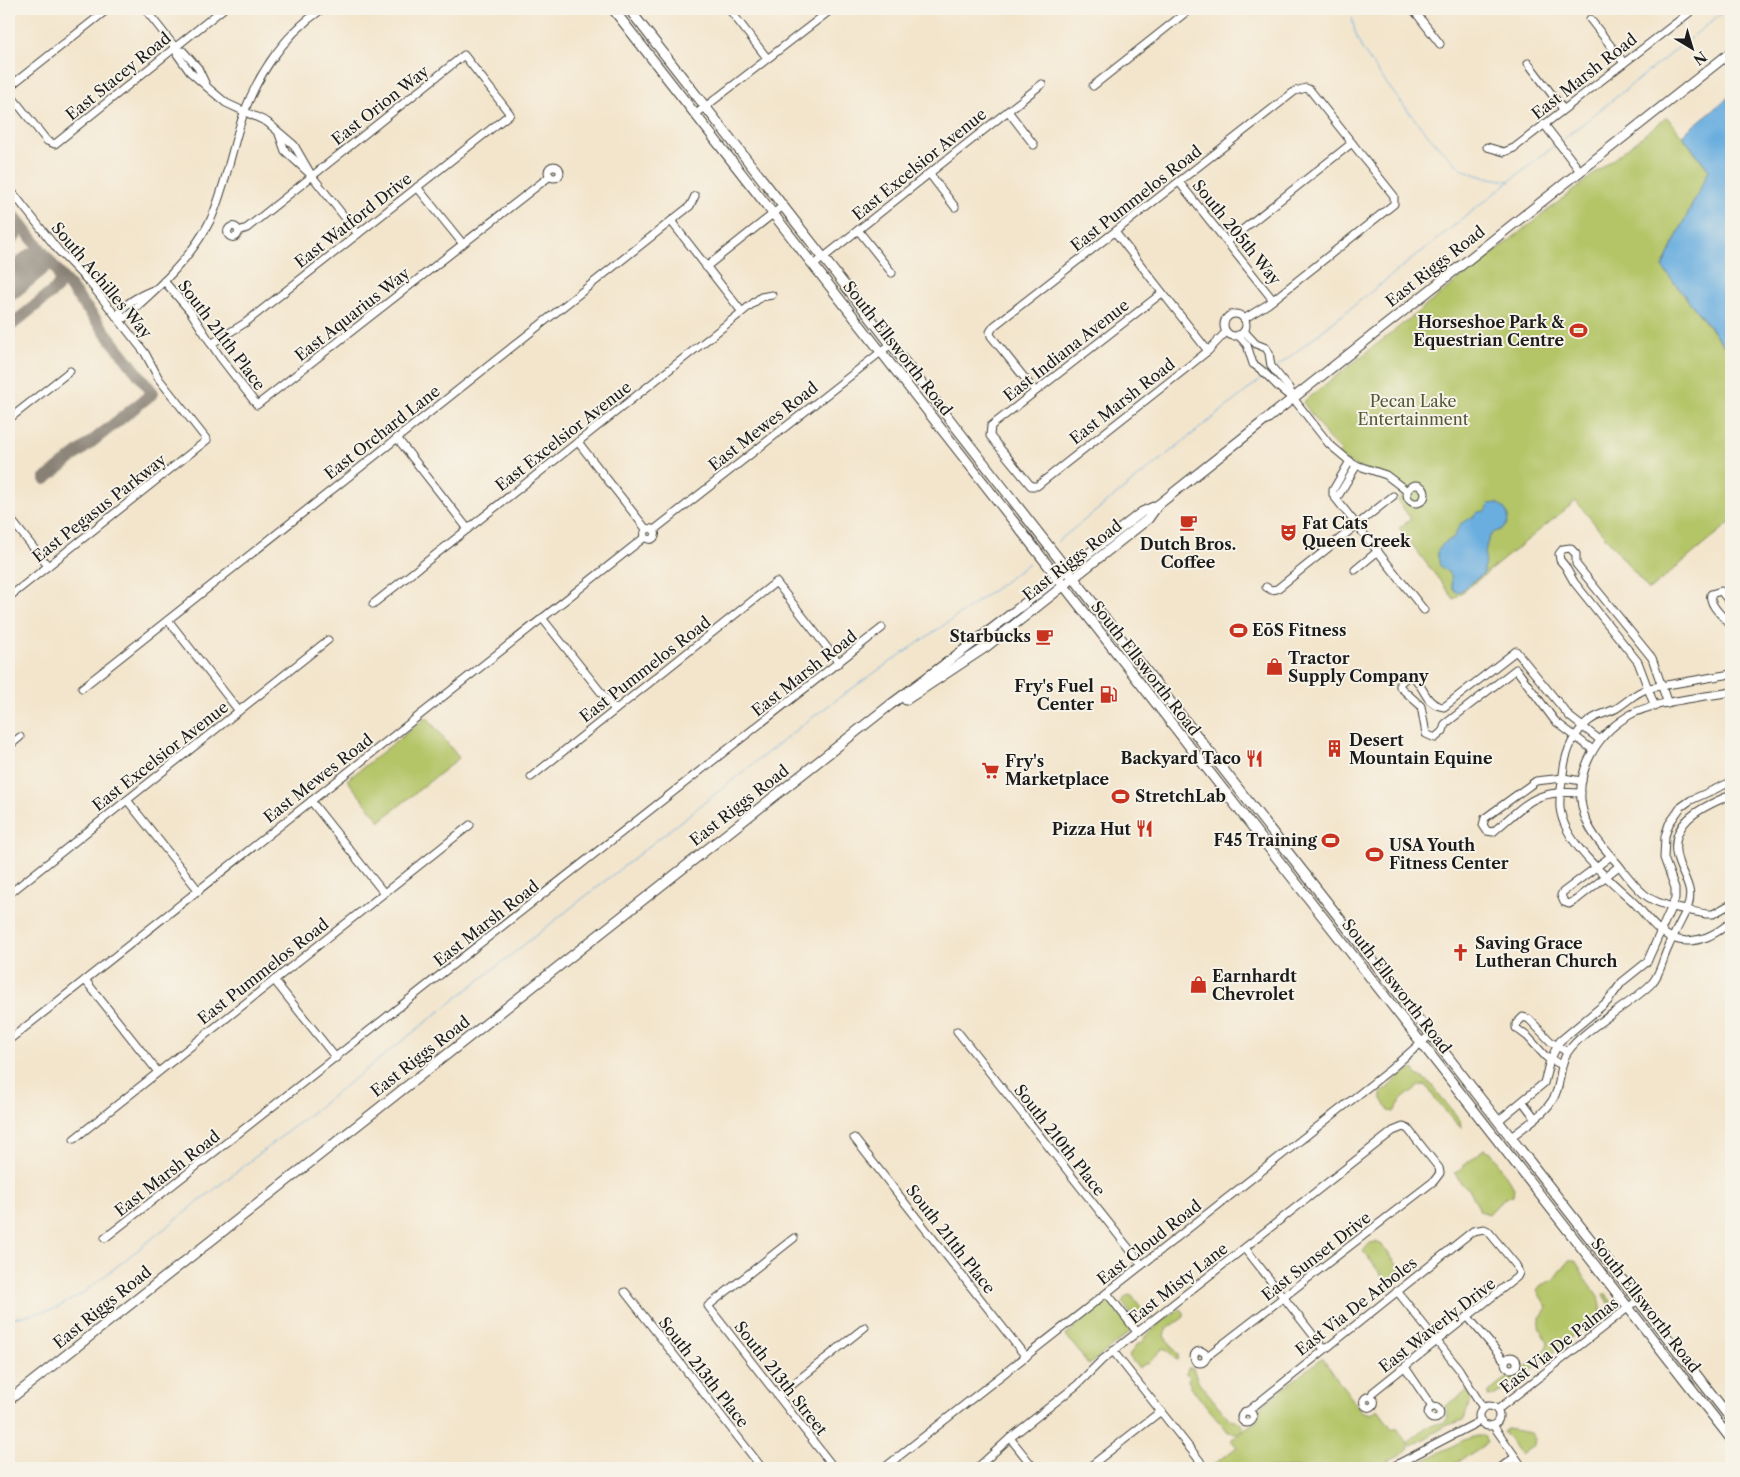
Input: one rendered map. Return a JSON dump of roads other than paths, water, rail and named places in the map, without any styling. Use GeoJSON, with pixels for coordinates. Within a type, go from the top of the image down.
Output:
{"type":"FeatureCollection","features":[{"type":"Feature","properties":{"kind":"main road","name":"South Ellsworth Road"},"geometry":{"type":"LineString","coordinates":[[613,9],[1731,1439]]}},
{"type":"Feature","properties":{"kind":"main road","name":"South Ellsworth Road"},"geometry":{"type":"LineString","coordinates":[[629,9],[1731,1419]]}},
{"type":"Feature","properties":{"kind":"main road","name":"East Riggs Road"},"geometry":{"type":"LineString","coordinates":[[1060,582],[1068,569],[1142,512],[1158,505],[1731,52]]}},
{"type":"Feature","properties":{"kind":"main road","name":"East Riggs Road"},"geometry":{"type":"LineString","coordinates":[[9,1400],[851,736],[1060,582],[1074,577],[1148,519],[1158,505]]}},
{"type":"Feature","properties":{"kind":"main road"},"geometry":{"type":"LineString","coordinates":[[1239,809],[1248,802]]}},
{"type":"Feature","properties":{"kind":"main road"},"geometry":{"type":"LineString","coordinates":[[1317,909],[1325,900]]}},
{"type":"Feature","properties":{"kind":"main road"},"geometry":{"type":"LineString","coordinates":[[1479,1117],[1491,1123],[1504,1137],[1510,1138]]}},
{"type":"Feature","properties":{"kind":"street"},"geometry":{"type":"LineString","coordinates":[[9,87],[108,9]]}},
{"type":"Feature","properties":{"kind":"street"},"geometry":{"type":"LineString","coordinates":[[145,9],[177,49],[183,50],[199,82],[226,103],[267,122],[279,134],[285,151],[292,151],[303,170],[312,176],[358,234]]}},
{"type":"Feature","properties":{"kind":"street","name":"East Stacey Road"},"geometry":{"type":"LineString","coordinates":[[9,93],[47,141],[53,144],[177,49],[223,9]]}},
{"type":"Feature","properties":{"kind":"street"},"geometry":{"type":"LineString","coordinates":[[117,318],[124,318],[145,301],[153,290],[189,254],[210,219],[218,200],[244,111],[262,74],[284,43],[322,9]]}},
{"type":"Feature","properties":{"kind":"street"},"geometry":{"type":"LineString","coordinates":[[729,9],[768,58]]}},
{"type":"Feature","properties":{"kind":"street"},"geometry":{"type":"LineString","coordinates":[[696,114],[832,9]]}},
{"type":"Feature","properties":{"kind":"street"},"geometry":{"type":"LineString","coordinates":[[1093,86],[1190,9]]}},
{"type":"Feature","properties":{"kind":"street"},"geometry":{"type":"LineString","coordinates":[[1413,9],[1440,44]]}},
{"type":"Feature","properties":{"kind":"street"},"geometry":{"type":"LineString","coordinates":[[1680,9],[1686,15]]}},
{"type":"Feature","properties":{"kind":"street","name":"East Marsh Road"},"geometry":{"type":"LineString","coordinates":[[1487,147],[1504,152],[1514,148],[1694,9]]}},
{"type":"Feature","properties":{"kind":"street"},"geometry":{"type":"LineString","coordinates":[[1590,19],[1624,63]]}},
{"type":"Feature","properties":{"kind":"street","name":"East Watford Drive"},"geometry":{"type":"LineString","coordinates":[[211,344],[245,323],[510,114],[464,55]]}},
{"type":"Feature","properties":{"kind":"street","name":"East Orion Way"},"geometry":{"type":"LineString","coordinates":[[239,231],[247,228],[464,55]]}},
{"type":"Feature","properties":{"kind":"street"},"geometry":{"type":"LineString","coordinates":[[1528,63],[1564,109]]}},
{"type":"Feature","properties":{"kind":"street","name":"East Excelsior Avenue"},"geometry":{"type":"LineString","coordinates":[[814,265],[1042,84]]}},
{"type":"Feature","properties":{"kind":"street","name":"East Pummelos Road"},"geometry":{"type":"LineString","coordinates":[[1035,391],[991,336],[990,332],[994,326],[1114,232],[1295,91],[1306,88],[1352,143]]}},
{"type":"Feature","properties":{"kind":"street"},"geometry":{"type":"LineString","coordinates":[[1008,111],[1034,145]]}},
{"type":"Feature","properties":{"kind":"street"},"geometry":{"type":"LineString","coordinates":[[1544,124],[1580,171]]}},
{"type":"Feature","properties":{"kind":"street"},"geometry":{"type":"LineString","coordinates":[[1227,242],[1352,143]]}},
{"type":"Feature","properties":{"kind":"street","name":"East Marsh Road"},"geometry":{"type":"LineString","coordinates":[[989,432],[990,436],[1031,486],[1037,486],[1208,351],[1226,332],[1224,322],[1228,316],[1238,314],[1244,319],[1273,300],[1392,207],[1394,196],[1352,143]]}},
{"type":"Feature","properties":{"kind":"street"},"geometry":{"type":"LineString","coordinates":[[929,173],[955,207]]}},
{"type":"Feature","properties":{"kind":"street","name":"East Aquarius Way"},"geometry":{"type":"LineString","coordinates":[[257,406],[550,176]]}},
{"type":"Feature","properties":{"kind":"street","name":"South 205th Way"},"geometry":{"type":"LineString","coordinates":[[1179,182],[1273,300]]}},
{"type":"Feature","properties":{"kind":"street"},"geometry":{"type":"LineString","coordinates":[[417,187],[463,244]]}},
{"type":"Feature","properties":{"kind":"street","name":"South Achilles Way"},"geometry":{"type":"LineString","coordinates":[[9,188],[58,250],[84,276],[148,358],[159,379],[207,440]]}},
{"type":"Feature","properties":{"kind":"street","name":"East Orchard Lane"},"geometry":{"type":"LineString","coordinates":[[82,688],[690,206],[695,196]]}},
{"type":"Feature","properties":{"kind":"street"},"geometry":{"type":"LineString","coordinates":[[706,266],[783,206]]}},
{"type":"Feature","properties":{"kind":"street"},"geometry":{"type":"LineString","coordinates":[[671,221],[742,312]]}},
{"type":"Feature","properties":{"kind":"street"},"geometry":{"type":"LineString","coordinates":[[858,230],[892,273]]}},
{"type":"Feature","properties":{"kind":"street"},"geometry":{"type":"LineString","coordinates":[[1114,232],[1208,351]]}},
{"type":"Feature","properties":{"kind":"street","name":"South 211th Place"},"geometry":{"type":"LineString","coordinates":[[164,281],[190,311],[211,344],[257,406]]}},
{"type":"Feature","properties":{"kind":"street","name":"East Indiana Avenue"},"geometry":{"type":"LineString","coordinates":[[989,432],[997,421],[1162,293]]}},
{"type":"Feature","properties":{"kind":"street","name":"East Excelsior Avenue"},"geometry":{"type":"LineString","coordinates":[[373,604],[761,297],[772,295]]}},
{"type":"Feature","properties":{"kind":"street"},"geometry":{"type":"LineString","coordinates":[[1244,319],[1241,333],[1253,364],[1268,368],[1289,388],[1293,398],[1329,444],[1350,461],[1386,475],[1407,491]]}},
{"type":"Feature","properties":{"kind":"street"},"geometry":{"type":"LineString","coordinates":[[1226,332],[1232,336],[1241,333]]}},
{"type":"Feature","properties":{"kind":"street"},"geometry":{"type":"LineString","coordinates":[[1241,333],[1256,344],[1266,348],[1269,352],[1268,368]]}},
{"type":"Feature","properties":{"kind":"street","name":"East Mewes Road"},"geometry":{"type":"LineString","coordinates":[[9,1040],[648,532],[891,344]]}},
{"type":"Feature","properties":{"kind":"street"},"geometry":{"type":"LineString","coordinates":[[9,419],[70,371]]}},
{"type":"Feature","properties":{"kind":"street"},"geometry":{"type":"LineString","coordinates":[[397,438],[468,529]]}},
{"type":"Feature","properties":{"kind":"street","name":"East Pegasus Parkway"},"geometry":{"type":"LineString","coordinates":[[9,597],[207,440]]}},
{"type":"Feature","properties":{"kind":"street"},"geometry":{"type":"LineString","coordinates":[[578,442],[648,532]]}},
{"type":"Feature","properties":{"kind":"street"},"geometry":{"type":"LineString","coordinates":[[1343,481],[1350,461]]}},
{"type":"Feature","properties":{"kind":"street"},"geometry":{"type":"LineString","coordinates":[[1357,465],[1333,490],[1337,498],[1424,610]]}},
{"type":"Feature","properties":{"kind":"street"},"geometry":{"type":"LineString","coordinates":[[1266,587],[1271,590],[1277,589],[1393,496]]}},
{"type":"Feature","properties":{"kind":"street"},"geometry":{"type":"LineString","coordinates":[[9,517],[48,566]]}},
{"type":"Feature","properties":{"kind":"street"},"geometry":{"type":"LineString","coordinates":[[1655,707],[1638,662],[1574,582],[1566,566],[1560,560],[1559,554],[1563,549],[1570,548],[1576,554],[1576,564],[1649,653],[1668,704]]}},
{"type":"Feature","properties":{"kind":"street"},"geometry":{"type":"LineString","coordinates":[[1355,570],[1378,551]]}},
{"type":"Feature","properties":{"kind":"street","name":"East Pummelos Road"},"geometry":{"type":"LineString","coordinates":[[531,777],[776,582],[839,663]]}},
{"type":"Feature","properties":{"kind":"street"},"geometry":{"type":"LineString","coordinates":[[1731,604],[1721,592],[1711,594],[1712,605],[1731,626]]}},
{"type":"Feature","properties":{"kind":"street"},"geometry":{"type":"LineString","coordinates":[[542,618],[615,710]]}},
{"type":"Feature","properties":{"kind":"street"},"geometry":{"type":"LineString","coordinates":[[168,620],[239,711]]}},
{"type":"Feature","properties":{"kind":"street","name":"East Marsh Road"},"geometry":{"type":"LineString","coordinates":[[105,1238],[882,628]]}},
{"type":"Feature","properties":{"kind":"street","name":"East Excelsior Avenue"},"geometry":{"type":"LineString","coordinates":[[10,891],[328,640]]}},
{"type":"Feature","properties":{"kind":"street"},"geometry":{"type":"LineString","coordinates":[[1593,750],[1574,738],[1555,721],[1516,669],[1445,724],[1443,731],[1435,738],[1426,734],[1423,711],[1414,698],[1400,687],[1400,682],[1412,676],[1423,694],[1436,706],[1444,707],[1516,651],[1570,717],[1600,740]]}},
{"type":"Feature","properties":{"kind":"street"},"geometry":{"type":"LineString","coordinates":[[1731,674],[1649,688],[1640,691],[1616,708],[1597,715],[1574,738],[1566,755],[1560,792],[1560,809],[1567,830],[1605,877],[1632,901],[1654,928],[1666,935],[1684,940],[1699,940],[1716,933],[1731,922]]}},
{"type":"Feature","properties":{"kind":"street"},"geometry":{"type":"LineString","coordinates":[[1731,692],[1655,707],[1628,716],[1600,740],[1593,750],[1586,764],[1580,793],[1583,810],[1590,828],[1611,856],[1647,896],[1680,908],[1713,914],[1731,904]]}},
{"type":"Feature","properties":{"kind":"street"},"geometry":{"type":"LineString","coordinates":[[9,746],[20,737]]}},
{"type":"Feature","properties":{"kind":"street"},"geometry":{"type":"LineString","coordinates":[[1580,793],[1560,792],[1536,796],[1493,832],[1487,831],[1482,825],[1485,818],[1533,783],[1563,778],[1582,781]]}},
{"type":"Feature","properties":{"kind":"street"},"geometry":{"type":"LineString","coordinates":[[1498,1121],[1544,1084],[1550,1060],[1564,1036],[1608,1001],[1622,982],[1646,962],[1666,935],[1679,924],[1680,908],[1675,888],[1665,864],[1663,850],[1665,836],[1672,818],[1682,806],[1706,791],[1731,782]]}},
{"type":"Feature","properties":{"kind":"street"},"geometry":{"type":"LineString","coordinates":[[1510,1138],[1552,1103],[1567,1052],[1653,982],[1661,968],[1667,919],[1680,908],[1690,889],[1676,852],[1678,834],[1691,816],[1704,807],[1731,795]]}},
{"type":"Feature","properties":{"kind":"street"},"geometry":{"type":"LineString","coordinates":[[127,800],[198,891]]}},
{"type":"Feature","properties":{"kind":"street"},"geometry":{"type":"LineString","coordinates":[[311,801],[384,893]]}},
{"type":"Feature","properties":{"kind":"street"},"geometry":{"type":"LineString","coordinates":[[1682,806],[1691,816]]}},
{"type":"Feature","properties":{"kind":"street"},"geometry":{"type":"LineString","coordinates":[[1672,818],[1683,825]]}},
{"type":"Feature","properties":{"kind":"street","name":"East Pummelos Road"},"geometry":{"type":"LineString","coordinates":[[74,1139],[470,825]]}},
{"type":"Feature","properties":{"kind":"street"},"geometry":{"type":"LineString","coordinates":[[1611,856],[1563,892],[1561,895],[1564,902],[1572,903],[1620,866]]}},
{"type":"Feature","properties":{"kind":"street"},"geometry":{"type":"LineString","coordinates":[[85,980],[158,1072]]}},
{"type":"Feature","properties":{"kind":"street"},"geometry":{"type":"LineString","coordinates":[[274,980],[336,1058]]}},
{"type":"Feature","properties":{"kind":"street"},"geometry":{"type":"LineString","coordinates":[[1562,1065],[1550,1060],[1520,1032],[1516,1024],[1523,1018],[1529,1019],[1557,1046],[1567,1052]]}},
{"type":"Feature","properties":{"kind":"street","name":"South 210th Place"},"geometry":{"type":"LineString","coordinates":[[957,1031],[1142,1265]]}},
{"type":"Feature","properties":{"kind":"street","name":"East Cloud Road"},"geometry":{"type":"LineString","coordinates":[[884,1468],[1430,1035]]}},
{"type":"Feature","properties":{"kind":"street"},"geometry":{"type":"LineString","coordinates":[[1523,1102],[1535,1118]]}},
{"type":"Feature","properties":{"kind":"street","name":"East Misty Lane"},"geometry":{"type":"LineString","coordinates":[[977,1468],[1010,1438],[1078,1385],[1095,1365],[1393,1131],[1402,1127],[1411,1132],[1436,1164],[1440,1173]]}},
{"type":"Feature","properties":{"kind":"street","name":"South 211th Place"},"geometry":{"type":"LineString","coordinates":[[854,1138],[1026,1357]]}},
{"type":"Feature","properties":{"kind":"street","name":"East Sunset Drive"},"geometry":{"type":"LineString","coordinates":[[1206,1357],[1434,1181],[1440,1173]]}},
{"type":"Feature","properties":{"kind":"street","name":"East Via De Arboles"},"geometry":{"type":"LineString","coordinates":[[1248,1411],[1473,1231],[1484,1228],[1516,1265],[1519,1273]]}},
{"type":"Feature","properties":{"kind":"street","name":"South 213th Street"},"geometry":{"type":"LineString","coordinates":[[794,1238],[710,1304],[710,1309],[834,1468]]}},
{"type":"Feature","properties":{"kind":"street"},"geometry":{"type":"LineString","coordinates":[[1245,1248],[1324,1349]]}},
{"type":"Feature","properties":{"kind":"street","name":"East Waverly Drive"},"geometry":{"type":"LineString","coordinates":[[1371,1397],[1373,1392],[1514,1281],[1519,1273]]}},
{"type":"Feature","properties":{"kind":"street"},"geometry":{"type":"LineString","coordinates":[[1397,1291],[1459,1369],[1483,1408],[1480,1412],[1480,1421]]}},
{"type":"Feature","properties":{"kind":"street","name":"South 213th Place"},"geometry":{"type":"LineString","coordinates":[[625,1292],[762,1468]]}},
{"type":"Feature","properties":{"kind":"street"},"geometry":{"type":"LineString","coordinates":[[1107,1293],[1138,1332]]}},
{"type":"Feature","properties":{"kind":"street","name":"East Via De Palmas"},"geometry":{"type":"LineString","coordinates":[[1496,1410],[1638,1300]]}},
{"type":"Feature","properties":{"kind":"street"},"geometry":{"type":"LineString","coordinates":[[1468,1317],[1505,1361]]}},
{"type":"Feature","properties":{"kind":"street"},"geometry":{"type":"LineString","coordinates":[[778,1396],[865,1327]]}},
{"type":"Feature","properties":{"kind":"street"},"geometry":{"type":"LineString","coordinates":[[1114,1351],[1200,1460],[1203,1468]]}},
{"type":"Feature","properties":{"kind":"street"},"geometry":{"type":"LineString","coordinates":[[1405,1368],[1432,1407]]}},
{"type":"Feature","properties":{"kind":"street","name":"East Via De Palmas"},"geometry":{"type":"LineString","coordinates":[[1483,1408],[1489,1406],[1496,1410],[1498,1416],[1493,1425]]}},
{"type":"Feature","properties":{"kind":"street"},"geometry":{"type":"LineString","coordinates":[[1088,1468],[1161,1411]]}},
{"type":"Feature","properties":{"kind":"street"},"geometry":{"type":"LineString","coordinates":[[1480,1421],[1485,1425],[1493,1425],[1523,1468]]}},
{"type":"Feature","properties":{"kind":"street"},"geometry":{"type":"LineString","coordinates":[[1390,1468],[1480,1421]]}},
{"type":"Feature","properties":{"kind":"street"},"geometry":{"type":"LineString","coordinates":[[1010,1438],[1034,1468]]}},
{"type":"Feature","properties":{"kind":"street"},"geometry":{"type":"LineString","coordinates":[[1500,1468],[1514,1457]]}},
{"type":"Feature","properties":{"kind":"water"},"geometry":{"type":"Polygon","coordinates":[[[1731,95],[1731,354],[1662,267],[1709,170],[1682,135],[1731,95]]]}},
{"type":"Feature","properties":{"kind":"water"},"geometry":{"type":"Polygon","coordinates":[[[1496,503],[1503,507],[1507,513],[1507,524],[1504,528],[1492,534],[1489,539],[1486,549],[1484,573],[1461,591],[1456,592],[1452,587],[1451,575],[1440,566],[1437,552],[1443,544],[1454,537],[1460,524],[1478,512],[1486,511],[1489,504],[1496,503]]]}},
{"type":"Feature","properties":{"kind":"waterway"},"geometry":{"type":"LineString","coordinates":[[1561,141],[1727,9]]}},
{"type":"Feature","properties":{"kind":"waterway"},"geometry":{"type":"LineString","coordinates":[[1352,18],[1358,40],[1369,59],[1394,94],[1441,150],[1465,170],[1481,176],[1510,181]]}},
{"type":"Feature","properties":{"kind":"waterway"},"geometry":{"type":"LineString","coordinates":[[1277,367],[1555,145]]}},
{"type":"Feature","properties":{"kind":"waterway"},"geometry":{"type":"LineString","coordinates":[[1057,542],[1264,377]]}},
{"type":"Feature","properties":{"kind":"waterway"},"geometry":{"type":"LineString","coordinates":[[9,1319],[55,1309],[83,1293],[805,723],[1029,563]]}},
{"type":"Feature","properties":{"kind":"place","name":"Horseshoe Park & Equestrian Centre"},"geometry":{"type":"Point","coordinates":[1578,331]}},
{"type":"Feature","properties":{"kind":"place","name":"Dutch Bros. Coffee"},"geometry":{"type":"Point","coordinates":[1188,523]}},
{"type":"Feature","properties":{"kind":"place","name":"Fat Cats Queen Creek"},"geometry":{"type":"Point","coordinates":[1288,532]}},
{"type":"Feature","properties":{"kind":"place","name":"EōS Fitness"},"geometry":{"type":"Point","coordinates":[1238,630]}},
{"type":"Feature","properties":{"kind":"place","name":"Starbucks"},"geometry":{"type":"Point","coordinates":[1045,636]}},
{"type":"Feature","properties":{"kind":"place","name":"Tractor Supply Company"},"geometry":{"type":"Point","coordinates":[1274,667]}},
{"type":"Feature","properties":{"kind":"place","name":"Fry's Fuel Center"},"geometry":{"type":"Point","coordinates":[1108,695]}},
{"type":"Feature","properties":{"kind":"place","name":"Desert Mountain Equine"},"geometry":{"type":"Point","coordinates":[1335,749]}},
{"type":"Feature","properties":{"kind":"place","name":"Backyard Taco"},"geometry":{"type":"Point","coordinates":[1255,758]}},
{"type":"Feature","properties":{"kind":"place","name":"Fry's Marketplace"},"geometry":{"type":"Point","coordinates":[991,770]}},
{"type":"Feature","properties":{"kind":"place","name":"StretchLab"},"geometry":{"type":"Point","coordinates":[1121,796]}},
{"type":"Feature","properties":{"kind":"place","name":"Pizza Hut"},"geometry":{"type":"Point","coordinates":[1145,829]}},
{"type":"Feature","properties":{"kind":"place","name":"F45 Training"},"geometry":{"type":"Point","coordinates":[1331,840]}},
{"type":"Feature","properties":{"kind":"place","name":"USA Youth Fitness Center"},"geometry":{"type":"Point","coordinates":[1375,854]}},
{"type":"Feature","properties":{"kind":"place","name":"Saving Grace Lutheran Church"},"geometry":{"type":"Point","coordinates":[1461,952]}},
{"type":"Feature","properties":{"kind":"place","name":"Earnhardt Chevrolet"},"geometry":{"type":"Point","coordinates":[1198,985]}},
{"type":"Feature","properties":{"kind":"park label","name":"Pecan Lake Entertainment"},"geometry":{"type":"Point","coordinates":[1413,410]}}]}
